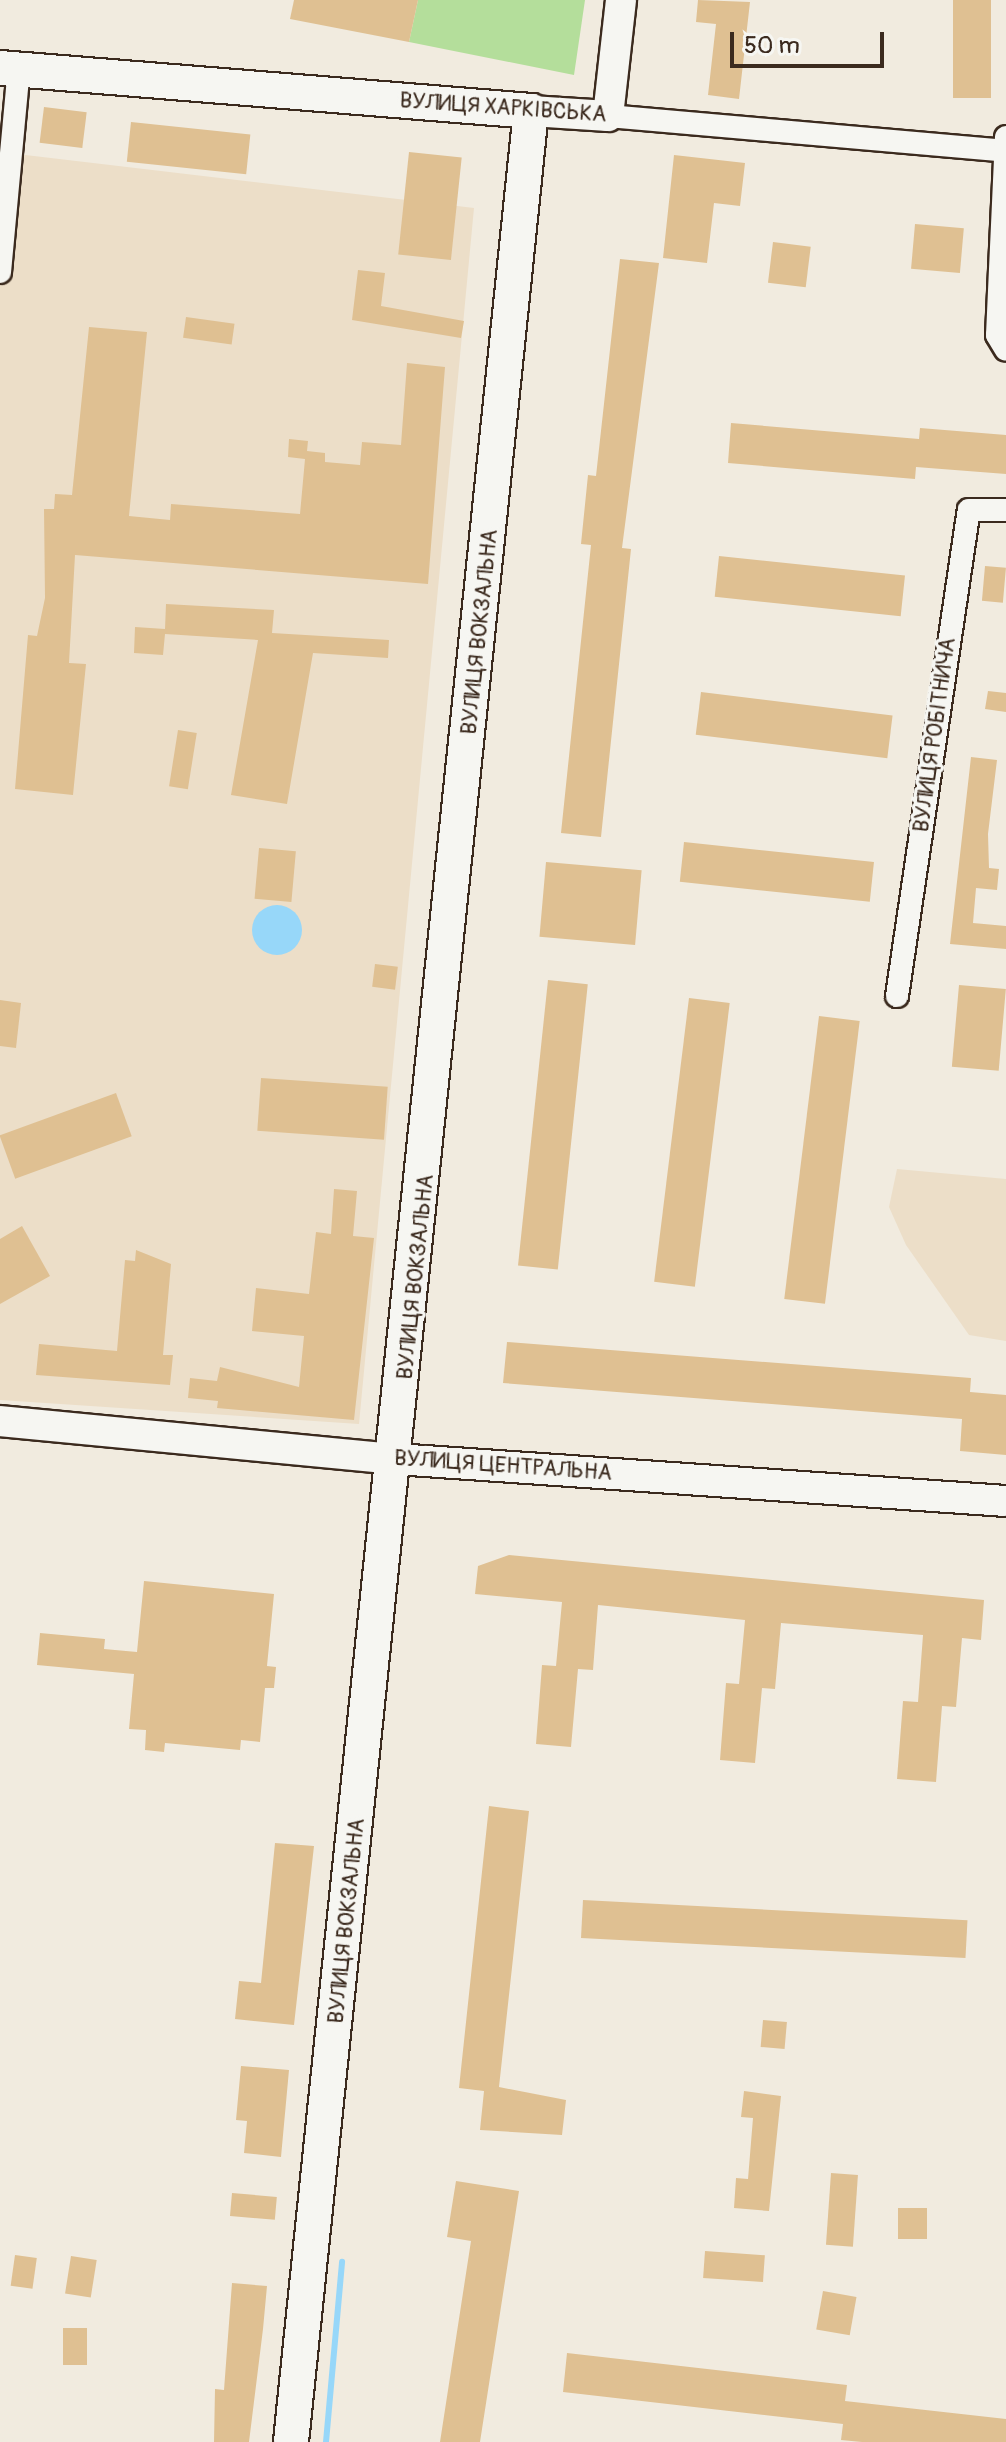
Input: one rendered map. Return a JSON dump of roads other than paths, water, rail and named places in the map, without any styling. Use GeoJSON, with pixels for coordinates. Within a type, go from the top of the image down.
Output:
{"type":"FeatureCollection","features":[{"type":"Feature","properties":{"kind":"main road","name":"ВУЛИЦЯ ХАРКІВСЬКА"},"geometry":{"type":"LineString","coordinates":[[10,69],[531,111]]}},
{"type":"Feature","properties":{"kind":"main road","name":"ВУЛИЦЯ ВОКЗАЛЬНА"},"geometry":{"type":"LineString","coordinates":[[291,2442],[396,1459],[531,111]]}},
{"type":"Feature","properties":{"kind":"street"},"geometry":{"type":"LineString","coordinates":[[608,116],[621,0]]}},
{"type":"Feature","properties":{"kind":"street"},"geometry":{"type":"LineString","coordinates":[[0,272],[10,69]]}},
{"type":"Feature","properties":{"kind":"street","name":"ВУЛИЦЯ ХАРКІВСЬКА"},"geometry":{"type":"LineString","coordinates":[[531,111],[1005,146]]}},
{"type":"Feature","properties":{"kind":"street"},"geometry":{"type":"LineString","coordinates":[[1005,146],[997,335],[1006,350]]}},
{"type":"Feature","properties":{"kind":"street","name":"ВУЛИЦЯ РОБІТНИЧА"},"geometry":{"type":"LineString","coordinates":[[897,996],[969,510],[1006,510]]}},
{"type":"Feature","properties":{"kind":"street","name":"ВУЛИЦЯ ЦЕНТРАЛЬНА"},"geometry":{"type":"LineString","coordinates":[[0,1421],[396,1459],[1006,1501]]}},
{"type":"Feature","properties":{"kind":"water"},"geometry":{"type":"Polygon","coordinates":[[[277,905],[294,913],[302,930],[294,947],[277,955],[260,947],[252,930],[260,913],[277,905]]]}},
{"type":"Feature","properties":{"kind":"waterway"},"geometry":{"type":"LineString","coordinates":[[326,2442],[342,2262]]}}]}
